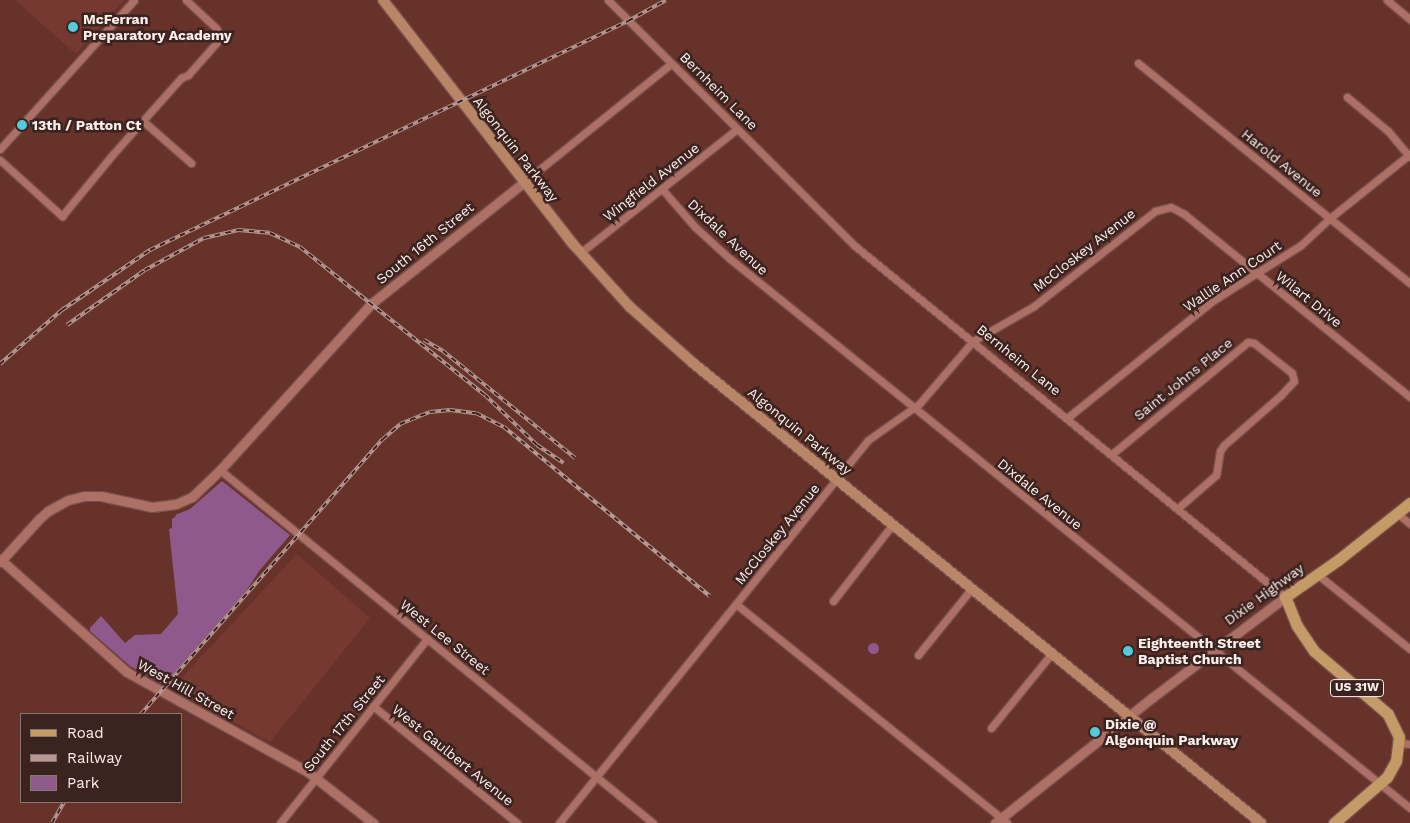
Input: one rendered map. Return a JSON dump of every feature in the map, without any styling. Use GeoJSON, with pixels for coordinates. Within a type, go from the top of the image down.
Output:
{"type":"FeatureCollection","features":[{"type":"Feature","properties":{"kind":"main road","name":"Algonquin Parkway"},"geometry":{"type":"LineString","coordinates":[[383,0],[580,253],[630,307],[663,338],[1261,823]]}},
{"type":"Feature","properties":{"kind":"main road","name":"Dixie Highway"},"geometry":{"type":"LineString","coordinates":[[1285,597],[1410,503]]}},
{"type":"Feature","properties":{"kind":"main road","name":"Bernheim Lane"},"geometry":{"type":"LineString","coordinates":[[1285,597],[1298,626],[1314,651],[1388,714],[1405,744]]}},
{"type":"Feature","properties":{"kind":"main road","name":"US 31W"},"geometry":{"type":"LineString","coordinates":[[1334,823],[1380,783],[1394,766],[1405,744]]}},
{"type":"Feature","properties":{"kind":"street"},"geometry":{"type":"LineString","coordinates":[[0,150],[134,0]]}},
{"type":"Feature","properties":{"kind":"street"},"geometry":{"type":"LineString","coordinates":[[0,160],[62,216],[99,173],[102,166],[182,78],[188,75],[220,38],[216,28],[186,0]]}},
{"type":"Feature","properties":{"kind":"street","name":"Bernheim Lane"},"geometry":{"type":"LineString","coordinates":[[608,0],[848,240],[1285,597]]}},
{"type":"Feature","properties":{"kind":"street"},"geometry":{"type":"LineString","coordinates":[[1387,0],[1410,19]]}},
{"type":"Feature","properties":{"kind":"street","name":"Harold Avenue"},"geometry":{"type":"LineString","coordinates":[[1138,63],[1410,283]]}},
{"type":"Feature","properties":{"kind":"street","name":"South 16th Street"},"geometry":{"type":"LineString","coordinates":[[0,560],[43,515],[68,500],[84,496],[100,496],[143,506],[166,506],[192,497],[220,470],[372,303],[671,64]]}},
{"type":"Feature","properties":{"kind":"street"},"geometry":{"type":"LineString","coordinates":[[1348,97],[1388,131],[1410,156]]}},
{"type":"Feature","properties":{"kind":"street"},"geometry":{"type":"LineString","coordinates":[[143,122],[191,164]]}},
{"type":"Feature","properties":{"kind":"street","name":"Wingfield Avenue"},"geometry":{"type":"LineString","coordinates":[[580,253],[736,130]]}},
{"type":"Feature","properties":{"kind":"street","name":"Wallie Ann Court"},"geometry":{"type":"LineString","coordinates":[[1067,418],[1214,300],[1301,244],[1330,218],[1410,156]]}},
{"type":"Feature","properties":{"kind":"street","name":"Dixdale Avenue"},"geometry":{"type":"LineString","coordinates":[[662,189],[695,227],[729,258],[1410,808]]}},
{"type":"Feature","properties":{"kind":"street","name":"McCloskey Avenue"},"geometry":{"type":"LineString","coordinates":[[559,823],[868,440],[914,408],[973,341],[1034,306],[1155,211],[1166,206]]}},
{"type":"Feature","properties":{"kind":"street","name":"Wilart Drive"},"geometry":{"type":"LineString","coordinates":[[1166,206],[1177,208],[1410,397]]}},
{"type":"Feature","properties":{"kind":"street","name":"Saint Johns Place"},"geometry":{"type":"LineString","coordinates":[[1112,454],[1248,342],[1254,343],[1292,373],[1294,381],[1281,395],[1224,445],[1220,451],[1216,475],[1178,508]]}},
{"type":"Feature","properties":{"kind":"street","name":"West Lee Street"},"geometry":{"type":"LineString","coordinates":[[220,470],[653,823]]}},
{"type":"Feature","properties":{"kind":"street"},"geometry":{"type":"LineString","coordinates":[[1397,513],[1410,524]]}},
{"type":"Feature","properties":{"kind":"street"},"geometry":{"type":"LineString","coordinates":[[833,601],[893,524]]}},
{"type":"Feature","properties":{"kind":"street","name":"West Hill Street"},"geometry":{"type":"LineString","coordinates":[[0,560],[127,672],[316,778],[373,823]]}},
{"type":"Feature","properties":{"kind":"street"},"geometry":{"type":"LineString","coordinates":[[1317,574],[1410,648]]}},
{"type":"Feature","properties":{"kind":"street"},"geometry":{"type":"LineString","coordinates":[[918,655],[972,588]]}},
{"type":"Feature","properties":{"kind":"street","name":"Dixie Highway"},"geometry":{"type":"LineString","coordinates":[[1001,821],[1129,716],[1285,597]]}},
{"type":"Feature","properties":{"kind":"street"},"geometry":{"type":"LineString","coordinates":[[736,604],[1001,821]]}},
{"type":"Feature","properties":{"kind":"street","name":"South 17th Street"},"geometry":{"type":"LineString","coordinates":[[280,823],[427,639]]}},
{"type":"Feature","properties":{"kind":"street"},"geometry":{"type":"LineString","coordinates":[[992,728],[1052,653]]}},
{"type":"Feature","properties":{"kind":"street","name":"West Gaulbert Avenue"},"geometry":{"type":"LineString","coordinates":[[373,706],[517,823]]}},
{"type":"Feature","properties":{"kind":"shaded area","name":"McFerran Preparatory Academy"},"geometry":{"type":"Polygon","coordinates":[[[15,0],[124,0],[76,54],[15,0]]]}},
{"type":"Feature","properties":{"kind":"shaded area"},"geometry":{"type":"Polygon","coordinates":[[[297,554],[370,618],[270,742],[172,688],[297,554]]]}},
{"type":"Feature","properties":{"kind":"green space"},"geometry":{"type":"Polygon","coordinates":[[[222,481],[290,535],[260,570],[244,594],[164,685],[130,666],[90,631],[90,628],[101,616],[125,643],[135,635],[161,634],[178,614],[169,529],[172,528],[172,519],[175,515],[190,509],[222,481]]]}},
{"type":"Feature","properties":{"kind":"green space"},"geometry":{"type":"Polygon","coordinates":[[[873,642],[879,648],[873,654],[867,648],[873,642]]]}},
{"type":"Feature","properties":{"kind":"railway"},"geometry":{"type":"LineString","coordinates":[[0,364],[62,310],[150,250],[628,21],[666,0]]}},
{"type":"Feature","properties":{"kind":"railway"},"geometry":{"type":"LineString","coordinates":[[67,325],[145,270],[204,238],[238,230],[270,233],[300,247],[485,395],[537,445],[564,463]]}},
{"type":"Feature","properties":{"kind":"railway"},"geometry":{"type":"LineString","coordinates":[[424,340],[443,351],[575,458]]}},
{"type":"Feature","properties":{"kind":"railway"},"geometry":{"type":"LineString","coordinates":[[142,713],[383,439],[400,424],[430,412],[450,410],[476,413],[504,427],[710,596]]}},
{"type":"Feature","properties":{"kind":"railway"},"geometry":{"type":"LineString","coordinates":[[52,823],[63,803]]}},
{"type":"Feature","properties":{"kind":"place","name":"McFerran Preparatory Academy"},"geometry":{"type":"Point","coordinates":[73,27]}},
{"type":"Feature","properties":{"kind":"place","name":"13th / Patton Ct"},"geometry":{"type":"Point","coordinates":[22,125]}},
{"type":"Feature","properties":{"kind":"place","name":"Eighteenth Street Baptist Church"},"geometry":{"type":"Point","coordinates":[1128,651]}},
{"type":"Feature","properties":{"kind":"place","name":"Dixie @ Algonquin Parkway"},"geometry":{"type":"Point","coordinates":[1095,732]}}]}
